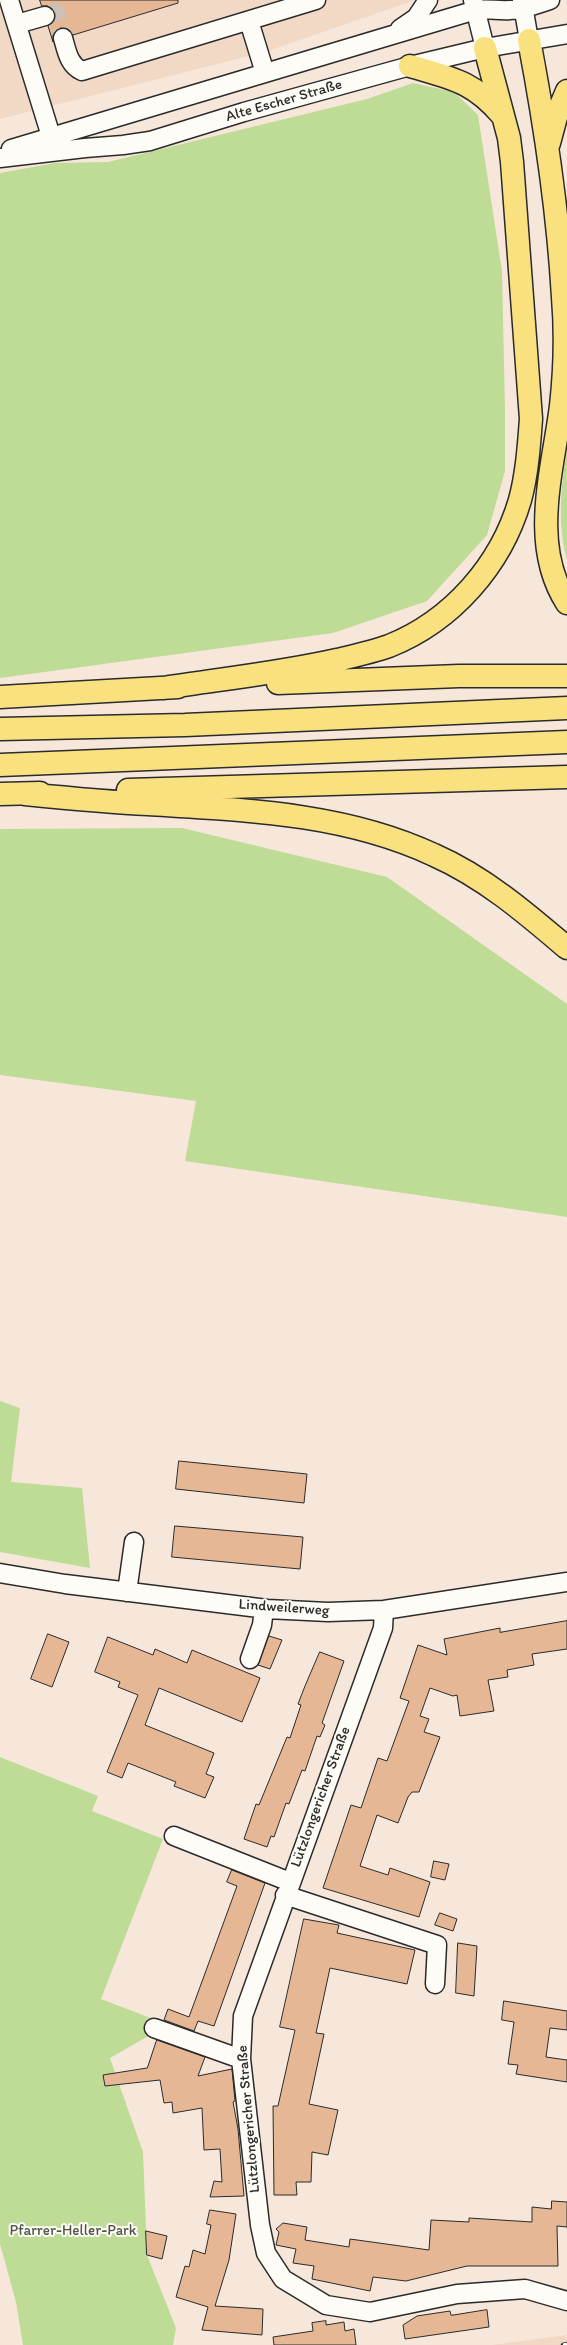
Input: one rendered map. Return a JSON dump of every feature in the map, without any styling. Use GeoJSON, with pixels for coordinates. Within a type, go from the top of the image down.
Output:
{"type":"FeatureCollection","features":[{"type":"Feature","properties":{"kind":"highway"},"geometry":{"type":"LineString","coordinates":[[529,40],[548,150],[563,297],[564,367],[546,519],[546,543],[554,577],[567,603]]}},
{"type":"Feature","properties":{"kind":"highway"},"geometry":{"type":"LineString","coordinates":[[164,688],[311,666],[389,646],[420,631],[440,616],[471,588],[492,561],[509,531],[520,500],[529,448],[531,420],[512,162],[503,116],[486,48]]}},
{"type":"Feature","properties":{"kind":"highway"},"geometry":{"type":"LineString","coordinates":[[410,66],[458,80],[473,87],[489,99],[503,116]]}},
{"type":"Feature","properties":{"kind":"highway"},"geometry":{"type":"LineString","coordinates":[[548,150],[556,116],[567,91]]}},
{"type":"Feature","properties":{"kind":"highway"},"geometry":{"type":"LineString","coordinates":[[0,697],[164,688],[459,676],[567,676]]}},
{"type":"Feature","properties":{"kind":"highway"},"geometry":{"type":"LineString","coordinates":[[0,729],[185,725],[567,708]]}},
{"type":"Feature","properties":{"kind":"highway"},"geometry":{"type":"LineString","coordinates":[[0,765],[567,742]]}},
{"type":"Feature","properties":{"kind":"highway"},"geometry":{"type":"LineString","coordinates":[[0,794],[567,776]]}},
{"type":"Feature","properties":{"kind":"highway"},"geometry":{"type":"LineString","coordinates":[[25,794],[111,802],[266,811],[322,819],[386,835],[434,854],[486,883],[567,948]]}},
{"type":"Feature","properties":{"kind":"street"},"geometry":{"type":"LineString","coordinates":[[9,0],[54,144]]}},
{"type":"Feature","properties":{"kind":"street"},"geometry":{"type":"LineString","coordinates":[[64,38],[70,61],[75,68],[82,71],[316,0]]}},
{"type":"Feature","properties":{"kind":"street"},"geometry":{"type":"LineString","coordinates":[[392,35],[416,18],[428,0]]}},
{"type":"Feature","properties":{"kind":"street","name":"Alte Escher Straße"},"geometry":{"type":"LineString","coordinates":[[0,158],[54,144],[265,73],[392,35],[474,5],[509,10],[523,4],[550,0]]}},
{"type":"Feature","properties":{"kind":"street"},"geometry":{"type":"LineString","coordinates":[[523,4],[529,40]]}},
{"type":"Feature","properties":{"kind":"street"},"geometry":{"type":"LineString","coordinates":[[474,5],[486,48]]}},
{"type":"Feature","properties":{"kind":"street"},"geometry":{"type":"LineString","coordinates":[[17,24],[45,16]]}},
{"type":"Feature","properties":{"kind":"street"},"geometry":{"type":"LineString","coordinates":[[249,21],[265,73]]}},
{"type":"Feature","properties":{"kind":"street","name":"Alte Escher Straße"},"geometry":{"type":"LineString","coordinates":[[0,153],[54,144],[123,146],[150,141],[244,112],[410,66],[486,48],[567,34]]}},
{"type":"Feature","properties":{"kind":"street"},"geometry":{"type":"LineString","coordinates":[[127,1592],[134,1542]]}},
{"type":"Feature","properties":{"kind":"street","name":"Lindweilerweg"},"geometry":{"type":"LineString","coordinates":[[0,1573],[127,1592],[264,1609],[328,1612],[384,1610],[567,1582]]}},
{"type":"Feature","properties":{"kind":"street"},"geometry":{"type":"LineString","coordinates":[[250,1659],[262,1625],[264,1609]]}},
{"type":"Feature","properties":{"kind":"street","name":"Lützlongericher Straße"},"geometry":{"type":"LineString","coordinates":[[384,1610],[383,1628],[243,2016],[241,2058],[260,2225],[266,2253],[283,2279],[326,2305],[370,2312],[457,2294],[525,2289],[567,2301]]}},
{"type":"Feature","properties":{"kind":"street"},"geometry":{"type":"LineString","coordinates":[[174,1836],[288,1889],[437,1945],[435,1984]]}},
{"type":"Feature","properties":{"kind":"street"},"geometry":{"type":"LineString","coordinates":[[154,2028],[241,2058]]}},
{"type":"Feature","properties":{"kind":"shaded area"},"geometry":{"type":"Polygon","coordinates":[[[0,0],[415,0],[268,51],[0,119],[0,0]]]}},
{"type":"Feature","properties":{"kind":"shaded area"},"geometry":{"type":"Polygon","coordinates":[[[567,2335],[567,2345],[492,2345],[567,2335]]]}},
{"type":"Feature","properties":{"kind":"green space"},"geometry":{"type":"Polygon","coordinates":[[[413,83],[454,92],[478,115],[502,271],[505,409],[505,471],[487,535],[427,601],[333,633],[0,678],[0,173],[55,163],[108,162],[367,99],[413,83]]]}},
{"type":"Feature","properties":{"kind":"green space"},"geometry":{"type":"Polygon","coordinates":[[[567,449],[567,560],[562,532],[561,504],[567,449]]]}},
{"type":"Feature","properties":{"kind":"green space"},"geometry":{"type":"Polygon","coordinates":[[[182,828],[387,877],[567,1004],[567,1217],[185,1161],[196,1101],[0,1075],[0,829],[182,828]]]}},
{"type":"Feature","properties":{"kind":"green space"},"geometry":{"type":"Polygon","coordinates":[[[0,1401],[20,1408],[11,1482],[82,1488],[90,1568],[0,1552],[0,1401]]]}},
{"type":"Feature","properties":{"kind":"green space","name":"Pfarrer-Heller-Park"},"geometry":{"type":"Polygon","coordinates":[[[0,1757],[98,1796],[92,1811],[163,1839],[101,1999],[156,2020],[150,2035],[110,2058],[143,2152],[147,2255],[176,2328],[173,2345],[23,2345],[16,2302],[0,2244],[0,1757]]]}},
{"type":"Feature","properties":{"kind":"building"},"geometry":{"type":"Polygon","coordinates":[[[40,0],[178,0],[178,3],[73,35],[66,28],[60,28],[53,35],[53,42],[48,26],[55,19],[55,13],[48,6],[42,6],[40,0]]]}},
{"type":"Feature","properties":{"kind":"building"},"geometry":{"type":"Polygon","coordinates":[[[179,1461],[307,1474],[304,1503],[176,1489],[179,1461]]]}},
{"type":"Feature","properties":{"kind":"building"},"geometry":{"type":"Polygon","coordinates":[[[175,1526],[303,1537],[300,1569],[172,1557],[175,1526]]]}},
{"type":"Feature","properties":{"kind":"building"},"geometry":{"type":"Polygon","coordinates":[[[567,1621],[567,1649],[532,1654],[534,1665],[507,1670],[508,1677],[488,1680],[494,1711],[460,1716],[457,1695],[453,1696],[430,1688],[420,1716],[429,1719],[424,1732],[440,1737],[419,1792],[412,1792],[408,1797],[398,1823],[377,1815],[360,1866],[388,1875],[390,1868],[430,1882],[419,1917],[323,1888],[351,1805],[361,1808],[378,1758],[387,1761],[409,1701],[400,1698],[418,1645],[447,1655],[444,1639],[500,1628],[500,1632],[567,1621]]]}},
{"type":"Feature","properties":{"kind":"building"},"geometry":{"type":"Polygon","coordinates":[[[48,1634],[69,1642],[52,1687],[31,1679],[48,1634]]]}},
{"type":"Feature","properties":{"kind":"building"},"geometry":{"type":"Polygon","coordinates":[[[269,1636],[282,1640],[270,1669],[258,1665],[269,1636]]]}},
{"type":"Feature","properties":{"kind":"building"},"geometry":{"type":"Polygon","coordinates":[[[108,1637],[153,1655],[155,1649],[187,1663],[192,1650],[260,1678],[242,1722],[159,1688],[145,1725],[214,1753],[206,1774],[214,1777],[205,1798],[174,1786],[176,1782],[128,1763],[122,1778],[107,1772],[138,1695],[118,1687],[120,1682],[95,1672],[108,1637]]]}},
{"type":"Feature","properties":{"kind":"building"},"geometry":{"type":"Polygon","coordinates":[[[320,1652],[344,1661],[322,1723],[325,1725],[320,1737],[317,1736],[305,1771],[302,1770],[289,1804],[286,1803],[274,1837],[271,1836],[267,1847],[244,1839],[256,1804],[259,1805],[287,1737],[290,1738],[301,1705],[298,1704],[320,1652]]]}},
{"type":"Feature","properties":{"kind":"building"},"geometry":{"type":"Polygon","coordinates":[[[434,1861],[449,1864],[445,1880],[431,1877],[434,1861]]]}},
{"type":"Feature","properties":{"kind":"building"},"geometry":{"type":"Polygon","coordinates":[[[232,1870],[265,1883],[214,2026],[198,2021],[194,2031],[164,2020],[168,2009],[189,2017],[237,1886],[227,1882],[232,1870]]]}},
{"type":"Feature","properties":{"kind":"building"},"geometry":{"type":"Polygon","coordinates":[[[440,1913],[457,1919],[453,1931],[435,1925],[440,1913]]]}},
{"type":"Feature","properties":{"kind":"building"},"geometry":{"type":"Polygon","coordinates":[[[304,1919],[339,1925],[337,1933],[415,1950],[407,1984],[330,1968],[316,2033],[324,2034],[309,2104],[338,2110],[328,2155],[312,2152],[311,2182],[296,2182],[297,2195],[274,2195],[273,2106],[278,2106],[295,2030],[280,2027],[304,1919]]]}},
{"type":"Feature","properties":{"kind":"building"},"geometry":{"type":"Polygon","coordinates":[[[458,1943],[477,1946],[474,1996],[456,1993],[458,1943]]]}},
{"type":"Feature","properties":{"kind":"building"},"geometry":{"type":"Polygon","coordinates":[[[504,2001],[567,2011],[567,2030],[550,2028],[546,2057],[567,2060],[567,2082],[516,2074],[518,2065],[508,2064],[514,2022],[502,2020],[504,2001]]]}},
{"type":"Feature","properties":{"kind":"building"},"geometry":{"type":"Polygon","coordinates":[[[157,2040],[205,2057],[198,2076],[232,2069],[235,2101],[233,2102],[238,2129],[244,2196],[210,2197],[214,2181],[222,2182],[220,2149],[204,2150],[202,2108],[173,2113],[172,2102],[164,2103],[160,2080],[105,2086],[103,2075],[147,2068],[157,2040]]]}},
{"type":"Feature","properties":{"kind":"building"},"geometry":{"type":"Polygon","coordinates":[[[552,2201],[567,2202],[567,2227],[557,2226],[558,2266],[467,2266],[406,2281],[373,2277],[370,2291],[312,2279],[314,2266],[293,2263],[296,2249],[276,2245],[279,2232],[276,2229],[283,2223],[307,2227],[305,2240],[349,2247],[350,2239],[429,2250],[431,2220],[469,2222],[469,2218],[532,2222],[532,2207],[551,2209],[552,2201]]]}},
{"type":"Feature","properties":{"kind":"building"},"geometry":{"type":"Polygon","coordinates":[[[210,2210],[236,2214],[229,2260],[215,2306],[263,2309],[262,2335],[202,2330],[208,2307],[176,2297],[185,2266],[189,2267],[193,2250],[205,2254],[211,2225],[207,2224],[210,2210]]]}},
{"type":"Feature","properties":{"kind":"building"},"geometry":{"type":"Polygon","coordinates":[[[146,2231],[167,2236],[162,2259],[147,2255],[146,2231]]]}},
{"type":"Feature","properties":{"kind":"building"},"geometry":{"type":"Polygon","coordinates":[[[487,2310],[489,2327],[405,2339],[403,2325],[417,2316],[450,2311],[451,2315],[487,2310]]]}},
{"type":"Feature","properties":{"kind":"building"},"geometry":{"type":"Polygon","coordinates":[[[326,2321],[326,2325],[344,2322],[345,2331],[354,2329],[356,2345],[274,2345],[273,2337],[313,2331],[312,2323],[326,2321]]]}},
{"type":"Feature","properties":{"kind":"tunnel"},"geometry":{"type":"LineString","coordinates":[[45,16],[56,13],[63,38]]}},
{"type":"Feature","properties":{"kind":"railway"},"geometry":{"type":"LineString","coordinates":[[563,2345],[567,2344]]}}]}
